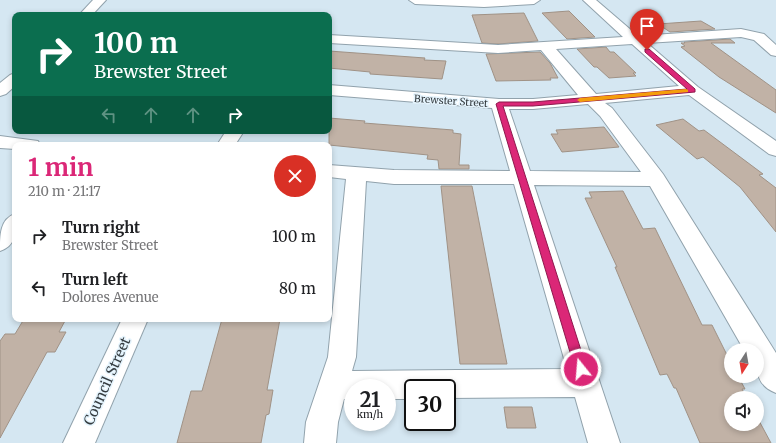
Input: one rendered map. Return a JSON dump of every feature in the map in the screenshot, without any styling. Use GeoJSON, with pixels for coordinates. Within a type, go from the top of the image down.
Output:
{"type":"FeatureCollection","features":[{"type":"Feature","properties":{"kind":"street"},"geometry":{"type":"LineString","coordinates":[[88,12],[100,0]]}},
{"type":"Feature","properties":{"kind":"street"},"geometry":{"type":"LineString","coordinates":[[415,0],[484,2],[534,0]]}},
{"type":"Feature","properties":{"kind":"street"},"geometry":{"type":"LineString","coordinates":[[589,0],[692,90],[776,150]]}},
{"type":"Feature","properties":{"kind":"street"},"geometry":{"type":"LineString","coordinates":[[332,39],[482,49],[546,47],[741,33],[759,37],[776,52]]}},
{"type":"Feature","properties":{"kind":"street"},"geometry":{"type":"LineString","coordinates":[[546,47],[592,99],[606,112],[656,179],[776,379]]}},
{"type":"Feature","properties":{"kind":"street"},"geometry":{"type":"LineString","coordinates":[[0,91],[12,81]]}},
{"type":"Feature","properties":{"kind":"street","name":"Brewster Street"},"geometry":{"type":"LineString","coordinates":[[332,90],[499,104],[592,99],[692,90]]}},
{"type":"Feature","properties":{"kind":"street"},"geometry":{"type":"LineString","coordinates":[[499,104],[604,443]]}},
{"type":"Feature","properties":{"kind":"street"},"geometry":{"type":"LineString","coordinates":[[0,142],[12,143]]}},
{"type":"Feature","properties":{"kind":"street"},"geometry":{"type":"LineString","coordinates":[[332,171],[394,177],[656,179]]}},
{"type":"Feature","properties":{"kind":"street"},"geometry":{"type":"LineString","coordinates":[[320,443],[322,422],[342,357],[356,174]]}},
{"type":"Feature","properties":{"kind":"street"},"geometry":{"type":"LineString","coordinates":[[0,242],[12,226]]}},
{"type":"Feature","properties":{"kind":"street","name":"Council Street"},"geometry":{"type":"LineString","coordinates":[[79,443],[134,322]]}},
{"type":"Feature","properties":{"kind":"street"},"geometry":{"type":"LineString","coordinates":[[333,385],[586,383]]}},
{"type":"Feature","properties":{"kind":"building"},"geometry":{"type":"Polygon","coordinates":[[[569,11],[595,37],[567,39],[542,13],[569,11]]]}},
{"type":"Feature","properties":{"kind":"building"},"geometry":{"type":"Polygon","coordinates":[[[524,13],[538,41],[498,44],[482,43],[472,15],[524,13]]]}},
{"type":"Feature","properties":{"kind":"building"},"geometry":{"type":"Polygon","coordinates":[[[701,21],[715,29],[670,32],[658,24],[701,21]]]}},
{"type":"Feature","properties":{"kind":"building"},"geometry":{"type":"Polygon","coordinates":[[[730,39],[735,43],[711,43],[776,90],[776,113],[719,77],[681,47],[685,46],[681,43],[685,43],[684,42],[730,39]]]}},
{"type":"Feature","properties":{"kind":"building"},"geometry":{"type":"Polygon","coordinates":[[[606,47],[610,52],[614,52],[636,73],[633,73],[636,76],[609,78],[597,67],[594,67],[577,49],[606,47]]]}},
{"type":"Feature","properties":{"kind":"building"},"geometry":{"type":"Polygon","coordinates":[[[332,51],[446,61],[442,79],[370,74],[370,72],[332,68],[332,51]]]}},
{"type":"Feature","properties":{"kind":"building"},"geometry":{"type":"Polygon","coordinates":[[[540,52],[550,63],[558,78],[550,78],[551,80],[496,81],[486,54],[540,52]]]}},
{"type":"Feature","properties":{"kind":"building"},"geometry":{"type":"Polygon","coordinates":[[[332,118],[365,121],[364,123],[453,130],[453,133],[461,134],[459,165],[469,165],[469,169],[439,169],[438,160],[427,159],[428,155],[332,145],[332,142],[329,142],[329,134],[332,134],[332,118]]]}},
{"type":"Feature","properties":{"kind":"building"},"geometry":{"type":"Polygon","coordinates":[[[683,119],[699,131],[704,130],[763,174],[759,175],[776,188],[776,232],[740,187],[703,157],[697,159],[656,125],[683,119]]]}},
{"type":"Feature","properties":{"kind":"building"},"geometry":{"type":"Polygon","coordinates":[[[604,127],[619,147],[562,152],[551,134],[558,134],[556,130],[604,127]]]}},
{"type":"Feature","properties":{"kind":"building"},"geometry":{"type":"Polygon","coordinates":[[[441,186],[472,186],[507,364],[460,364],[441,186]]]}},
{"type":"Feature","properties":{"kind":"building"},"geometry":{"type":"Polygon","coordinates":[[[623,191],[643,229],[655,228],[702,325],[712,325],[724,349],[724,383],[742,383],[745,389],[742,389],[743,391],[724,391],[724,431],[764,430],[771,443],[700,443],[676,388],[674,388],[667,374],[660,375],[615,267],[617,267],[585,198],[592,198],[589,192],[623,191]]]}},
{"type":"Feature","properties":{"kind":"building"},"geometry":{"type":"Polygon","coordinates":[[[22,322],[64,322],[59,332],[66,332],[55,352],[47,352],[0,438],[0,341],[5,334],[15,334],[22,322]]]}},
{"type":"Feature","properties":{"kind":"building"},"geometry":{"type":"Polygon","coordinates":[[[221,322],[279,322],[267,390],[273,390],[269,414],[266,415],[261,443],[177,443],[191,391],[202,391],[221,322]]]}},
{"type":"Feature","properties":{"kind":"building"},"geometry":{"type":"Polygon","coordinates":[[[504,407],[532,407],[536,428],[507,428],[504,407]]]}},
{"type":"Feature","properties":{"kind":"slow traffic"},"geometry":{"type":"LineString","coordinates":[[580,100],[686,91]]}},
{"type":"Feature","properties":{"kind":"route"},"geometry":{"type":"LineString","coordinates":[[581,369],[499,104],[533,104],[692,90],[647,50]]}}]}
